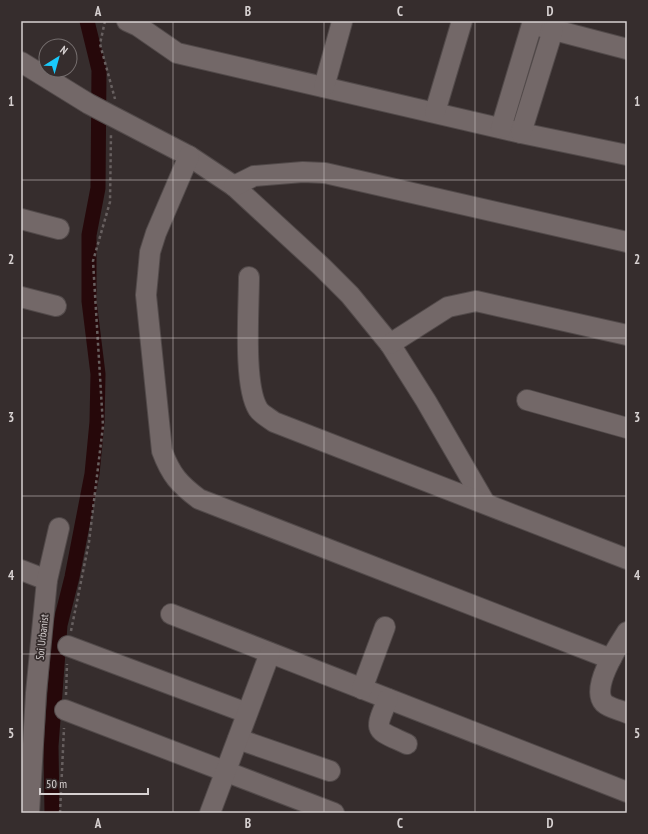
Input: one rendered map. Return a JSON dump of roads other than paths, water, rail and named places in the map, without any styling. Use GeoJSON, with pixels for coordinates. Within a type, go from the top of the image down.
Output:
{"type":"FeatureCollection","features":[{"type":"Feature","properties":{"kind":"street"},"geometry":{"type":"LineString","coordinates":[[126,21],[138,26],[178,53],[521,133],[627,155]]}},
{"type":"Feature","properties":{"kind":"street"},"geometry":{"type":"LineString","coordinates":[[435,112],[462,21]]}},
{"type":"Feature","properties":{"kind":"street"},"geometry":{"type":"LineString","coordinates":[[324,87],[342,22]]}},
{"type":"Feature","properties":{"kind":"street"},"geometry":{"type":"LineString","coordinates":[[501,128],[532,23],[553,30],[627,49]]}},
{"type":"Feature","properties":{"kind":"street"},"geometry":{"type":"LineString","coordinates":[[521,133],[553,30]]}},
{"type":"Feature","properties":{"kind":"street"},"geometry":{"type":"LineString","coordinates":[[21,62],[89,104],[189,156],[234,186],[350,294],[390,344],[426,401],[485,503]]}},
{"type":"Feature","properties":{"kind":"street"},"geometry":{"type":"LineString","coordinates":[[189,156],[156,233],[150,252],[146,295],[162,451],[169,470],[181,486],[199,500],[611,659]]}},
{"type":"Feature","properties":{"kind":"street"},"geometry":{"type":"LineString","coordinates":[[234,186],[254,176],[302,172],[325,173],[627,242]]}},
{"type":"Feature","properties":{"kind":"street"},"geometry":{"type":"LineString","coordinates":[[21,219],[59,229]]}},
{"type":"Feature","properties":{"kind":"street"},"geometry":{"type":"LineString","coordinates":[[249,277],[249,381],[253,400],[258,411],[274,422],[295,432],[485,503],[627,559]]}},
{"type":"Feature","properties":{"kind":"street"},"geometry":{"type":"LineString","coordinates":[[21,298],[56,306]]}},
{"type":"Feature","properties":{"kind":"street"},"geometry":{"type":"LineString","coordinates":[[390,344],[448,307],[476,301],[627,335]]}},
{"type":"Feature","properties":{"kind":"street"},"geometry":{"type":"LineString","coordinates":[[527,400],[627,428]]}},
{"type":"Feature","properties":{"kind":"street","name":"Soi Urbanist"},"geometry":{"type":"LineString","coordinates":[[30,806],[29,690],[47,580],[59,528]]}},
{"type":"Feature","properties":{"kind":"street"},"geometry":{"type":"LineString","coordinates":[[21,570],[47,580]]}},
{"type":"Feature","properties":{"kind":"street"},"geometry":{"type":"LineString","coordinates":[[172,614],[627,792]]}},
{"type":"Feature","properties":{"kind":"street"},"geometry":{"type":"LineString","coordinates":[[362,689],[384,627]]}},
{"type":"Feature","properties":{"kind":"street"},"geometry":{"type":"LineString","coordinates":[[627,632],[611,659],[599,690],[601,699],[605,704],[627,713]]}},
{"type":"Feature","properties":{"kind":"street"},"geometry":{"type":"LineString","coordinates":[[68,646],[247,713]]}},
{"type":"Feature","properties":{"kind":"street"},"geometry":{"type":"LineString","coordinates":[[210,813],[227,772],[247,713],[270,653]]}},
{"type":"Feature","properties":{"kind":"street"},"geometry":{"type":"LineString","coordinates":[[388,699],[378,721],[378,727],[381,732],[407,744]]}},
{"type":"Feature","properties":{"kind":"street"},"geometry":{"type":"LineString","coordinates":[[65,710],[334,813]]}},
{"type":"Feature","properties":{"kind":"street"},"geometry":{"type":"LineString","coordinates":[[238,739],[330,771]]}},
{"type":"Feature","properties":{"kind":"waterway"},"geometry":{"type":"LineString","coordinates":[[52,813],[51,746],[60,625],[72,577],[92,474],[97,422],[98,374],[89,301],[89,235],[98,188],[99,70],[87,21]]}}]}
